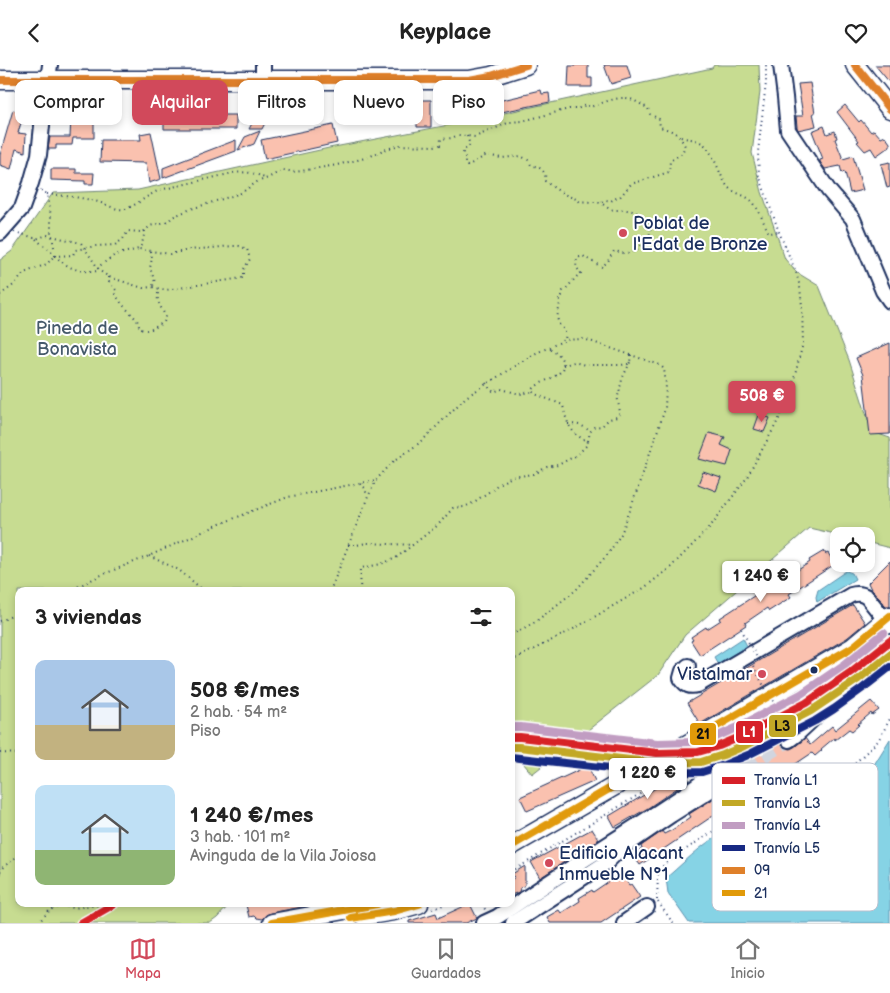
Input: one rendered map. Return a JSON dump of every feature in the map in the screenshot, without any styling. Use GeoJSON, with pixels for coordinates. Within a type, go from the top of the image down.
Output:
{"type":"FeatureCollection","features":[{"type":"Feature","properties":{"kind":"main road"},"geometry":{"type":"LineString","coordinates":[[0,80],[47,73],[263,73],[469,80],[491,76],[526,65]]}},
{"type":"Feature","properties":{"kind":"main road"},"geometry":{"type":"LineString","coordinates":[[855,65],[890,109]]}},
{"type":"Feature","properties":{"kind":"main road"},"geometry":{"type":"LineString","coordinates":[[515,856],[726,732],[889,623]]}},
{"type":"Feature","properties":{"kind":"main road"},"geometry":{"type":"LineString","coordinates":[[515,844],[726,732]]}},
{"type":"Feature","properties":{"kind":"main road"},"geometry":{"type":"LineString","coordinates":[[272,923],[360,907]]}},
{"type":"Feature","properties":{"kind":"main road"},"geometry":{"type":"LineString","coordinates":[[323,923],[409,907]]}},
{"type":"Feature","properties":{"kind":"street"},"geometry":{"type":"LineString","coordinates":[[781,65],[788,130],[830,191],[853,219],[883,291],[890,301]]}},
{"type":"Feature","properties":{"kind":"street"},"geometry":{"type":"LineString","coordinates":[[3,231],[22,208],[32,179],[38,95],[47,73]]}},
{"type":"Feature","properties":{"kind":"street"},"geometry":{"type":"LineString","coordinates":[[688,666],[682,678],[685,684],[692,687],[698,685],[856,593],[867,597],[889,623]]}},
{"type":"Feature","properties":{"kind":"street"},"geometry":{"type":"LineString","coordinates":[[789,740],[890,655]]}},
{"type":"Feature","properties":{"kind":"street"},"geometry":{"type":"LineString","coordinates":[[726,732],[738,754],[728,763]]}},
{"type":"Feature","properties":{"kind":"street"},"geometry":{"type":"LineString","coordinates":[[515,905],[712,776]]}},
{"type":"Feature","properties":{"kind":"street"},"geometry":{"type":"LineString","coordinates":[[513,923],[607,862],[618,851],[712,789]]}},
{"type":"Feature","properties":{"kind":"street"},"geometry":{"type":"LineString","coordinates":[[624,923],[652,904]]}},
{"type":"Feature","properties":{"kind":"street"},"geometry":{"type":"LineString","coordinates":[[484,923],[512,907]]}},
{"type":"Feature","properties":{"kind":"path"},"geometry":{"type":"LineString","coordinates":[[515,659],[579,626],[644,587],[671,567],[710,527],[746,479],[780,417],[793,383],[803,343],[802,306],[796,272],[779,233],[759,175],[758,153],[766,83],[766,65]]}},
{"type":"Feature","properties":{"kind":"path"},"geometry":{"type":"LineString","coordinates":[[139,249],[145,231],[150,226],[169,221],[172,217],[191,209],[241,193],[257,182],[283,171],[305,171],[354,161],[399,145],[440,145],[441,139],[452,138],[458,135],[467,136],[475,137],[510,122],[522,121],[569,109],[577,109],[586,105],[590,107],[625,98],[636,101],[648,108],[650,114],[659,119],[660,127],[674,131],[681,137],[686,146],[682,153],[670,161],[669,172],[631,184],[620,197],[611,201],[591,203],[586,201],[580,202],[554,188],[545,181],[544,172],[538,166],[531,165],[528,160],[521,156],[501,157],[487,155],[467,166],[464,164],[465,157],[462,154],[470,145],[467,136]]}},
{"type":"Feature","properties":{"kind":"path"},"geometry":{"type":"LineString","coordinates":[[681,137],[700,141],[717,164],[722,177],[730,188],[748,198],[756,206],[769,233],[779,233]]}},
{"type":"Feature","properties":{"kind":"path"},"geometry":{"type":"LineString","coordinates":[[47,194],[92,200],[118,209],[124,209],[143,201],[152,193],[160,190],[233,173],[255,174],[260,178],[268,178]]}},
{"type":"Feature","properties":{"kind":"path"},"geometry":{"type":"LineString","coordinates":[[32,179],[47,194],[51,216],[54,256]]}},
{"type":"Feature","properties":{"kind":"path"},"geometry":{"type":"LineString","coordinates":[[564,339],[566,333],[557,318],[563,291],[581,273],[576,267],[577,258],[582,256],[602,267],[614,251],[624,254],[641,247],[651,231],[648,219],[642,218],[642,215],[628,210],[609,209],[599,203]]}},
{"type":"Feature","properties":{"kind":"path"},"geometry":{"type":"LineString","coordinates":[[3,231],[32,237],[62,263],[74,269],[88,272],[98,271],[98,267],[115,255],[139,249],[170,254],[189,250],[239,246],[247,249],[250,259],[244,269],[242,278],[166,290],[152,287],[143,288],[109,277],[100,271],[98,267],[80,243],[47,235],[36,239]]}},
{"type":"Feature","properties":{"kind":"path"},"geometry":{"type":"LineString","coordinates":[[0,295],[16,284],[24,273],[47,264],[54,256],[73,255],[76,250],[96,246],[115,245],[123,239],[128,231],[145,231]]}},
{"type":"Feature","properties":{"kind":"path"},"geometry":{"type":"LineString","coordinates":[[151,251],[150,268],[155,282],[152,287]]}},
{"type":"Feature","properties":{"kind":"path"},"geometry":{"type":"LineString","coordinates":[[109,277],[108,281],[116,290],[115,294],[118,299],[137,320],[140,329],[147,331],[164,322],[166,318],[157,297],[159,289]]}},
{"type":"Feature","properties":{"kind":"path"},"geometry":{"type":"LineString","coordinates":[[332,587],[376,480],[394,461],[421,442],[466,397],[486,383],[532,355],[564,339],[584,339],[660,365],[664,369],[666,384],[665,409],[631,508],[620,534],[608,553],[576,590],[535,622],[515,633]]}},
{"type":"Feature","properties":{"kind":"path"},"geometry":{"type":"LineString","coordinates":[[486,383],[494,392],[501,389],[520,394],[532,391],[534,387],[560,373],[563,368],[562,359],[554,350],[548,348]]}},
{"type":"Feature","properties":{"kind":"path"},"geometry":{"type":"LineString","coordinates":[[360,587],[361,568],[381,565],[396,558],[438,525],[453,509],[471,504],[493,489],[498,483],[512,477],[534,474],[577,455],[587,445],[590,431],[594,427],[602,426],[609,419],[620,414],[617,398],[631,355]]}},
{"type":"Feature","properties":{"kind":"path"},"geometry":{"type":"LineString","coordinates":[[563,365],[574,362],[586,365],[621,365],[630,362]]}},
{"type":"Feature","properties":{"kind":"path"},"geometry":{"type":"LineString","coordinates":[[532,391],[563,405],[568,424],[578,437],[588,441]]}},
{"type":"Feature","properties":{"kind":"path"},"geometry":{"type":"LineString","coordinates":[[568,424],[580,424],[590,431]]}},
{"type":"Feature","properties":{"kind":"path"},"geometry":{"type":"LineString","coordinates":[[77,587],[220,523],[288,497],[376,480]]}},
{"type":"Feature","properties":{"kind":"path"},"geometry":{"type":"LineString","coordinates":[[358,484],[365,487],[367,499]]}},
{"type":"Feature","properties":{"kind":"path"},"geometry":{"type":"LineString","coordinates":[[348,545],[367,543],[413,545]]}},
{"type":"Feature","properties":{"kind":"path"},"geometry":{"type":"LineString","coordinates":[[149,556],[179,570],[199,587]]}},
{"type":"Feature","properties":{"kind":"path"},"geometry":{"type":"LineString","coordinates":[[0,621],[13,615]]}},
{"type":"Feature","properties":{"kind":"path"},"geometry":{"type":"LineString","coordinates":[[741,629],[759,661]]}},
{"type":"Feature","properties":{"kind":"path"},"geometry":{"type":"LineString","coordinates":[[753,665],[765,688],[783,715]]}},
{"type":"Feature","properties":{"kind":"path"},"geometry":{"type":"LineString","coordinates":[[774,716],[781,712]]}},
{"type":"Feature","properties":{"kind":"path"},"geometry":{"type":"LineString","coordinates":[[856,763],[878,741],[890,719]]}},
{"type":"Feature","properties":{"kind":"path"},"geometry":{"type":"LineString","coordinates":[[515,869],[726,732]]}},
{"type":"Feature","properties":{"kind":"path"},"geometry":{"type":"LineString","coordinates":[[0,753],[15,754]]}},
{"type":"Feature","properties":{"kind":"path"},"geometry":{"type":"LineString","coordinates":[[673,923],[652,904],[658,875],[664,864],[712,832]]}},
{"type":"Feature","properties":{"kind":"path"},"geometry":{"type":"LineString","coordinates":[[0,872],[2,868],[15,858]]}},
{"type":"Feature","properties":{"kind":"path"},"geometry":{"type":"LineString","coordinates":[[38,923],[50,910],[60,907]]}},
{"type":"Feature","properties":{"kind":"path"},"geometry":{"type":"LineString","coordinates":[[69,907],[82,907]]}},
{"type":"Feature","properties":{"kind":"green space","name":"Pineda de Bonavista"},"geometry":{"type":"Polygon","coordinates":[[[714,65],[759,65],[760,92],[752,153],[762,192],[785,259],[796,272],[819,286],[849,360],[872,432],[890,438],[890,548],[875,544],[875,527],[830,527],[830,533],[809,528],[685,635],[658,675],[532,774],[515,753],[515,587],[15,587],[15,907],[227,907],[210,923],[0,923],[0,260],[12,251],[53,193],[138,190],[329,148],[449,125],[504,125],[504,113],[712,68],[714,65]]]}},
{"type":"Feature","properties":{"kind":"water"},"geometry":{"type":"Polygon","coordinates":[[[845,572],[852,573],[855,579],[817,602],[818,590],[845,572]]]}},
{"type":"Feature","properties":{"kind":"water"},"geometry":{"type":"Polygon","coordinates":[[[743,638],[747,646],[718,664],[714,657],[743,638]]]}},
{"type":"Feature","properties":{"kind":"water"},"geometry":{"type":"Polygon","coordinates":[[[890,739],[890,923],[689,923],[668,893],[666,878],[712,839],[712,911],[878,911],[878,763],[875,763],[890,739]]]}},
{"type":"Feature","properties":{"kind":"building"},"geometry":{"type":"Polygon","coordinates":[[[588,65],[588,78],[592,78],[592,87],[568,87],[569,66],[588,65]]]}},
{"type":"Feature","properties":{"kind":"building"},"geometry":{"type":"Polygon","coordinates":[[[604,65],[627,65],[631,78],[611,84],[604,65]]]}},
{"type":"Feature","properties":{"kind":"building"},"geometry":{"type":"Polygon","coordinates":[[[875,65],[890,65],[890,83],[875,65]]]}},
{"type":"Feature","properties":{"kind":"building"},"geometry":{"type":"Polygon","coordinates":[[[810,83],[816,126],[798,130],[796,116],[803,116],[798,84],[810,83]]]}},
{"type":"Feature","properties":{"kind":"building"},"geometry":{"type":"Polygon","coordinates":[[[541,90],[542,94],[549,93],[550,102],[504,111],[504,100],[541,90]]]}},
{"type":"Feature","properties":{"kind":"building"},"geometry":{"type":"Polygon","coordinates":[[[423,100],[431,100],[431,127],[417,127],[417,125],[423,125],[423,100]]]}},
{"type":"Feature","properties":{"kind":"building"},"geometry":{"type":"Polygon","coordinates":[[[845,105],[859,122],[861,120],[871,132],[874,130],[881,138],[885,136],[890,146],[876,156],[871,148],[865,151],[837,112],[845,105]]]}},
{"type":"Feature","properties":{"kind":"building"},"geometry":{"type":"Polygon","coordinates":[[[13,110],[15,111],[15,125],[20,125],[18,133],[26,134],[25,152],[16,149],[11,169],[0,165],[0,155],[13,110]]]}},
{"type":"Feature","properties":{"kind":"building"},"geometry":{"type":"Polygon","coordinates":[[[228,115],[236,115],[236,129],[164,129],[164,125],[228,125],[228,115]]]}},
{"type":"Feature","properties":{"kind":"building"},"geometry":{"type":"Polygon","coordinates":[[[71,125],[94,125],[94,138],[73,138],[72,145],[56,145],[56,149],[48,149],[50,137],[70,137],[71,125]]]}},
{"type":"Feature","properties":{"kind":"building"},"geometry":{"type":"Polygon","coordinates":[[[251,125],[264,125],[262,129],[249,129],[251,125]]]}},
{"type":"Feature","properties":{"kind":"building"},"geometry":{"type":"Polygon","coordinates":[[[333,125],[337,143],[265,159],[261,140],[333,125]]]}},
{"type":"Feature","properties":{"kind":"building"},"geometry":{"type":"Polygon","coordinates":[[[824,126],[827,134],[835,131],[837,138],[835,139],[843,159],[853,156],[863,190],[850,193],[845,172],[842,173],[840,166],[825,169],[820,162],[823,159],[812,131],[824,126]]]}},
{"type":"Feature","properties":{"kind":"building"},"geometry":{"type":"Polygon","coordinates":[[[260,131],[254,144],[238,150],[245,137],[260,131]]]}},
{"type":"Feature","properties":{"kind":"building"},"geometry":{"type":"Polygon","coordinates":[[[151,132],[161,179],[149,183],[146,163],[100,162],[101,140],[141,140],[140,134],[151,132]]]}},
{"type":"Feature","properties":{"kind":"building"},"geometry":{"type":"Polygon","coordinates":[[[236,140],[236,151],[163,178],[163,168],[236,140]]]}},
{"type":"Feature","properties":{"kind":"building"},"geometry":{"type":"Polygon","coordinates":[[[890,162],[890,187],[887,188],[881,164],[890,162]]]}},
{"type":"Feature","properties":{"kind":"building"},"geometry":{"type":"Polygon","coordinates":[[[51,169],[76,169],[76,173],[94,173],[93,184],[85,184],[85,181],[51,180],[51,169]]]}},
{"type":"Feature","properties":{"kind":"building"},"geometry":{"type":"Polygon","coordinates":[[[890,343],[890,434],[870,435],[863,375],[856,358],[890,343]]]}},
{"type":"Feature","properties":{"kind":"building"},"geometry":{"type":"Polygon","coordinates":[[[759,415],[770,418],[764,432],[754,429],[759,415]]]}},
{"type":"Feature","properties":{"kind":"building"},"geometry":{"type":"Polygon","coordinates":[[[709,433],[725,437],[721,445],[732,450],[727,466],[699,459],[709,433]]]}},
{"type":"Feature","properties":{"kind":"building"},"geometry":{"type":"Polygon","coordinates":[[[703,472],[721,478],[716,491],[698,484],[703,472]]]}},
{"type":"Feature","properties":{"kind":"building","name":"Vistalmar"},"geometry":{"type":"Polygon","coordinates":[[[824,551],[830,556],[830,567],[789,594],[791,597],[769,611],[767,608],[745,623],[746,625],[700,655],[691,641],[693,640],[691,637],[721,620],[720,618],[797,568],[798,570],[810,562],[809,560],[824,551]]]}},
{"type":"Feature","properties":{"kind":"building"},"geometry":{"type":"Polygon","coordinates":[[[890,561],[890,606],[886,606],[868,583],[890,561]]]}},
{"type":"Feature","properties":{"kind":"building","name":"Vistalmar"},"geometry":{"type":"Polygon","coordinates":[[[853,605],[865,623],[847,638],[700,724],[687,703],[853,605]]]}},
{"type":"Feature","properties":{"kind":"building"},"geometry":{"type":"Polygon","coordinates":[[[871,701],[879,710],[872,715],[871,713],[852,731],[849,729],[835,740],[834,738],[815,756],[812,753],[797,763],[741,763],[783,734],[780,742],[782,746],[790,749],[805,738],[810,745],[832,726],[835,730],[871,701]]]}},
{"type":"Feature","properties":{"kind":"building"},"geometry":{"type":"Polygon","coordinates":[[[588,766],[595,781],[527,811],[520,797],[588,766]]]}},
{"type":"Feature","properties":{"kind":"building"},"geometry":{"type":"Polygon","coordinates":[[[684,771],[689,780],[648,808],[615,827],[609,816],[684,771]]]}},
{"type":"Feature","properties":{"kind":"building"},"geometry":{"type":"Polygon","coordinates":[[[712,800],[712,817],[640,865],[635,858],[637,857],[635,854],[642,849],[641,846],[662,831],[664,834],[672,830],[691,817],[689,814],[712,800]]]}},
{"type":"Feature","properties":{"kind":"building"},"geometry":{"type":"Polygon","coordinates":[[[592,829],[599,840],[540,878],[531,862],[592,829]]]}},
{"type":"Feature","properties":{"kind":"building"},"geometry":{"type":"Polygon","coordinates":[[[525,866],[525,885],[515,894],[515,877],[515,872],[525,866]]]}},
{"type":"Feature","properties":{"kind":"building"},"geometry":{"type":"Polygon","coordinates":[[[621,873],[640,897],[601,923],[550,923],[547,917],[559,910],[561,913],[580,901],[579,898],[592,890],[593,892],[621,873]]]}},
{"type":"Feature","properties":{"kind":"building"},"geometry":{"type":"Polygon","coordinates":[[[246,907],[302,907],[270,913],[262,919],[254,916],[249,917],[246,907]]]}},
{"type":"Feature","properties":{"kind":"building"},"geometry":{"type":"Polygon","coordinates":[[[462,907],[472,907],[477,918],[466,923],[409,923],[409,921],[436,913],[438,918],[462,907]]]}},
{"type":"Feature","properties":{"kind":"tunnel"},"geometry":{"type":"LineString","coordinates":[[753,763],[789,740]]}},
{"type":"Feature","properties":{"kind":"tram line","name":"L4"},"geometry":{"type":"LineString","coordinates":[[515,727],[657,743],[696,742],[716,737],[801,694],[845,664],[884,633]]}},
{"type":"Feature","properties":{"kind":"tram line","name":"L1"},"geometry":{"type":"LineString","coordinates":[[515,737],[657,753],[698,752],[740,737],[806,703],[851,672],[890,641]]}},
{"type":"Feature","properties":{"kind":"tram line","name":"L3"},"geometry":{"type":"LineString","coordinates":[[515,747],[656,763],[701,762],[744,746],[811,711],[857,680],[890,654]]}},
{"type":"Feature","properties":{"kind":"tram line","name":"L5"},"geometry":{"type":"LineString","coordinates":[[729,763],[815,721],[890,667]]}},
{"type":"Feature","properties":{"kind":"tram line","name":"L5"},"geometry":{"type":"LineString","coordinates":[[515,757],[655,773],[702,772],[712,769]]}},
{"type":"Feature","properties":{"kind":"tram line","name":"L1"},"geometry":{"type":"LineString","coordinates":[[81,923],[109,907]]}},
{"type":"Feature","properties":{"kind":"transit line","name":"09"},"geometry":{"type":"LineString","coordinates":[[0,80],[469,80],[491,76],[526,65]]}},
{"type":"Feature","properties":{"kind":"transit line","name":"09"},"geometry":{"type":"LineString","coordinates":[[855,65],[890,109]]}},
{"type":"Feature","properties":{"kind":"transit line","name":"21"},"geometry":{"type":"LineString","coordinates":[[515,844],[853,647],[890,616]]}},
{"type":"Feature","properties":{"kind":"transit line","name":"21"},"geometry":{"type":"LineString","coordinates":[[272,923],[360,907]]}},
{"type":"Feature","properties":{"kind":"transit line","name":"21"},"geometry":{"type":"LineString","coordinates":[[351,918],[408,907]]}},
{"type":"Feature","properties":{"kind":"place","name":"Poblat de l'Edat de Bronze"},"geometry":{"type":"Point","coordinates":[623,233]}},
{"type":"Feature","properties":{"kind":"place","name":"Vistalmar"},"geometry":{"type":"Point","coordinates":[762,674]}},
{"type":"Feature","properties":{"kind":"place","name":"Edificio Alacant Inmueble N°1"},"geometry":{"type":"Point","coordinates":[549,863]}}]}
